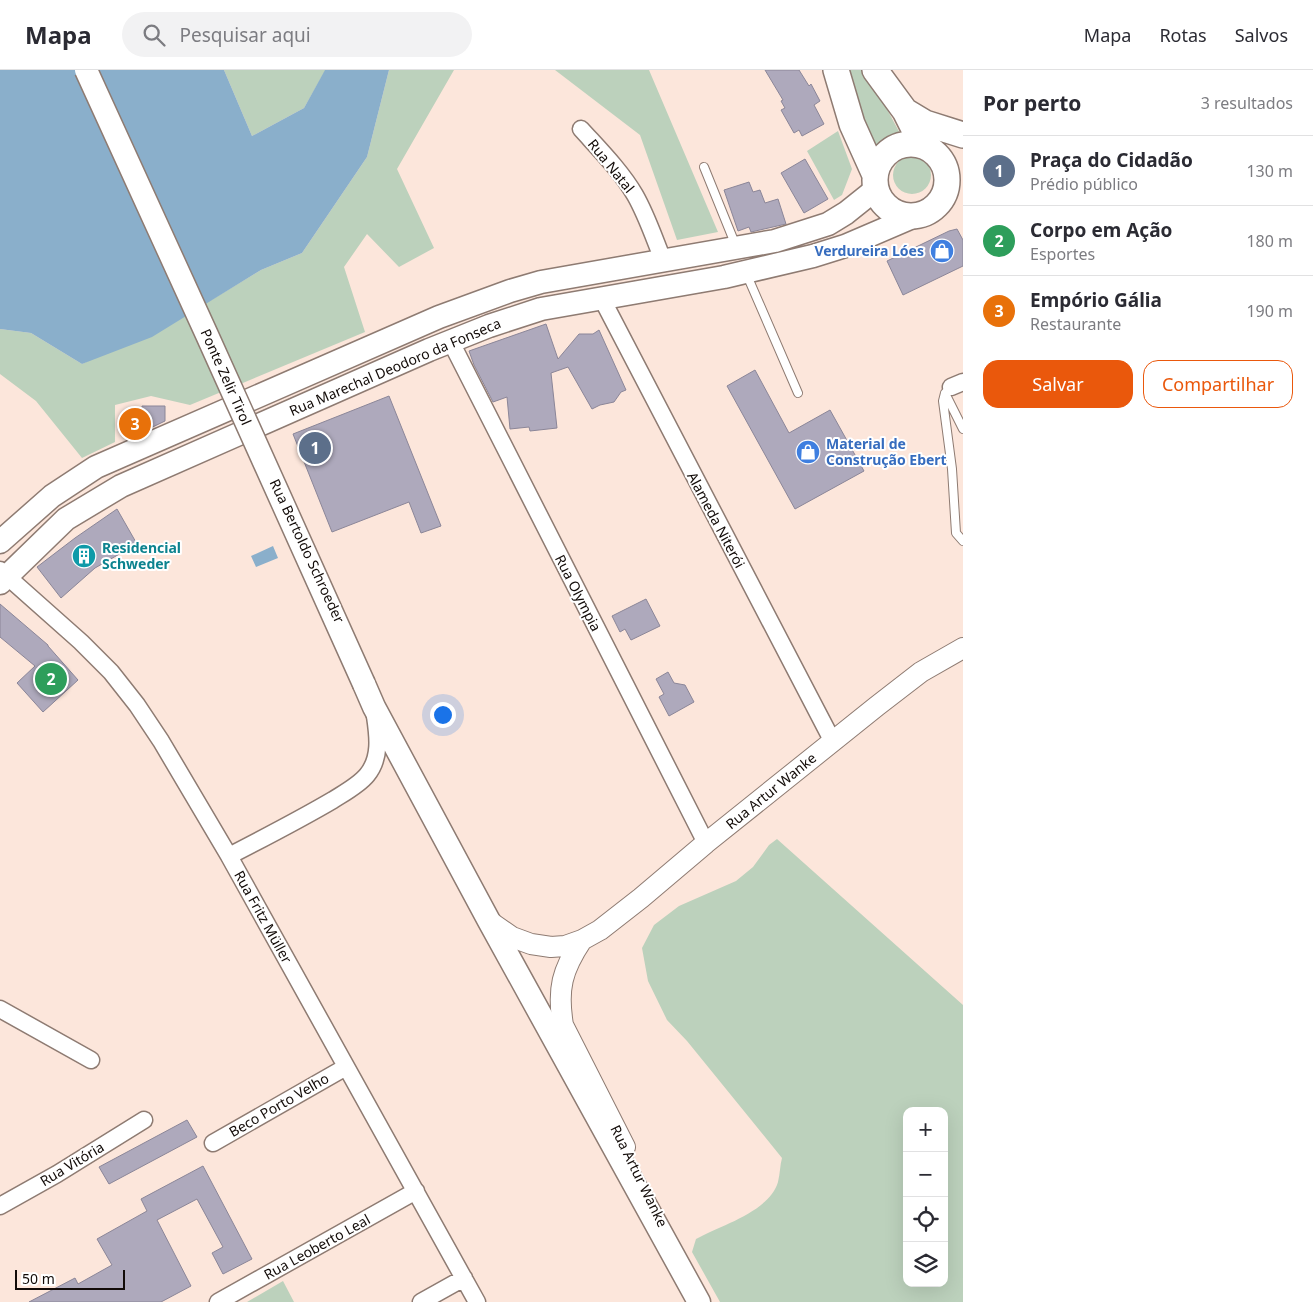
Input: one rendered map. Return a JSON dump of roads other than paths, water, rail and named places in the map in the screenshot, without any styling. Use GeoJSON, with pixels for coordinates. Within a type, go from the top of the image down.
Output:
{"type":"FeatureCollection","features":[{"type":"Feature","properties":{"kind":"main road","name":"Ponte Zelir Tirol"},"geometry":{"type":"LineString","coordinates":[[86,70],[374,706],[489,921],[699,1302]]}},
{"type":"Feature","properties":{"kind":"main road"},"geometry":{"type":"LineString","coordinates":[[836,70],[852,124],[881,201],[891,210],[902,215],[915,216],[930,211],[940,201],[946,191],[946,169],[940,159],[927,148],[905,111],[875,70]]}},
{"type":"Feature","properties":{"kind":"main road"},"geometry":{"type":"LineString","coordinates":[[905,111],[924,123],[963,136]]}},
{"type":"Feature","properties":{"kind":"main road"},"geometry":{"type":"LineString","coordinates":[[875,182],[880,160],[892,149],[906,144],[927,148],[963,136]]}},
{"type":"Feature","properties":{"kind":"main road","name":"Rua Marechal Deodoro da Fonseca"},"geometry":{"type":"LineString","coordinates":[[0,542],[52,496],[96,467],[474,304],[541,282],[737,248],[774,240],[828,224],[846,213],[875,182]]}},
{"type":"Feature","properties":{"kind":"main road"},"geometry":{"type":"LineString","coordinates":[[940,201],[963,190]]}},
{"type":"Feature","properties":{"kind":"main road","name":"Rua Marechal Deodoro da Fonseca"},"geometry":{"type":"LineString","coordinates":[[2,576],[66,520],[121,486],[489,326],[541,309],[786,264],[845,246],[915,216]]}},
{"type":"Feature","properties":{"kind":"main road"},"geometry":{"type":"LineString","coordinates":[[737,248],[746,272]]}},
{"type":"Feature","properties":{"kind":"main road"},"geometry":{"type":"LineString","coordinates":[[52,496],[66,520]]}},
{"type":"Feature","properties":{"kind":"street","name":"Rua Natal"},"geometry":{"type":"LineString","coordinates":[[580,129],[618,170],[635,195],[647,219],[663,260]]}},
{"type":"Feature","properties":{"kind":"street","name":"Alameda Niterói"},"geometry":{"type":"LineString","coordinates":[[601,298],[832,742]]}},
{"type":"Feature","properties":{"kind":"street","name":"Rua Olympia"},"geometry":{"type":"LineString","coordinates":[[451,342],[706,843]]}},
{"type":"Feature","properties":{"kind":"street","name":"Rua Bertoldo Schroeder"},"geometry":{"type":"LineString","coordinates":[[251,429],[363,679]]}},
{"type":"Feature","properties":{"kind":"street","name":"Rua Fritz Müller"},"geometry":{"type":"LineString","coordinates":[[2,576],[81,642],[112,672],[137,705],[229,856],[477,1302]]}},
{"type":"Feature","properties":{"kind":"street","name":"Rua Artur Wanke"},"geometry":{"type":"LineString","coordinates":[[489,921],[512,937],[531,944],[551,947],[564,946],[582,940],[600,930],[908,681],[963,648]]}},
{"type":"Feature","properties":{"kind":"street"},"geometry":{"type":"LineString","coordinates":[[229,856],[300,820],[348,791],[368,775],[376,758],[378,742],[374,706]]}},
{"type":"Feature","properties":{"kind":"street","name":"Rua Artur Wanke"},"geometry":{"type":"LineString","coordinates":[[582,940],[566,965],[562,978],[560,1006],[562,1025],[648,1192],[684,1276]]}},
{"type":"Feature","properties":{"kind":"street"},"geometry":{"type":"LineString","coordinates":[[0,1009],[91,1060]]}},
{"type":"Feature","properties":{"kind":"street","name":"Beco Porto Velho"},"geometry":{"type":"LineString","coordinates":[[213,1143],[346,1067]]}},
{"type":"Feature","properties":{"kind":"street","name":"Rua Vitória"},"geometry":{"type":"LineString","coordinates":[[0,1206],[144,1120]]}},
{"type":"Feature","properties":{"kind":"street","name":"Rua Leoberto Leal"},"geometry":{"type":"LineString","coordinates":[[218,1302],[416,1191]]}},
{"type":"Feature","properties":{"kind":"street"},"geometry":{"type":"LineString","coordinates":[[420,1302],[464,1278]]}},
{"type":"Feature","properties":{"kind":"lane"},"geometry":{"type":"LineString","coordinates":[[704,167],[737,248]]}},
{"type":"Feature","properties":{"kind":"lane"},"geometry":{"type":"LineString","coordinates":[[746,272],[798,393]]}},
{"type":"Feature","properties":{"kind":"lane"},"geometry":{"type":"LineString","coordinates":[[953,387],[963,429]]}},
{"type":"Feature","properties":{"kind":"lane"},"geometry":{"type":"LineString","coordinates":[[953,387],[943,401],[952,469],[956,533],[963,541]]}},
{"type":"Feature","properties":{"kind":"water"},"geometry":{"type":"Polygon","coordinates":[[[0,70],[224,70],[252,136],[304,108],[325,70],[389,70],[367,157],[302,253],[261,270],[152,337],[82,364],[31,333],[0,329],[0,70]]]}},
{"type":"Feature","properties":{"kind":"water"},"geometry":{"type":"Polygon","coordinates":[[[273,546],[278,558],[256,567],[251,556],[273,546]]]}},
{"type":"Feature","properties":{"kind":"place","name":"Verdureira Lóes"},"geometry":{"type":"Point","coordinates":[942,251]}},
{"type":"Feature","properties":{"kind":"place","name":"Empório Gália"},"geometry":{"type":"Point","coordinates":[135,424]}},
{"type":"Feature","properties":{"kind":"place","name":"Praça do Cidadão"},"geometry":{"type":"Point","coordinates":[315,448]}},
{"type":"Feature","properties":{"kind":"place","name":"Material de Construção Ebert"},"geometry":{"type":"Point","coordinates":[808,452]}},
{"type":"Feature","properties":{"kind":"place","name":"Residencial Schweder"},"geometry":{"type":"Point","coordinates":[84,556]}},
{"type":"Feature","properties":{"kind":"place","name":"Corpo em Ação"},"geometry":{"type":"Point","coordinates":[51,679]}}]}
